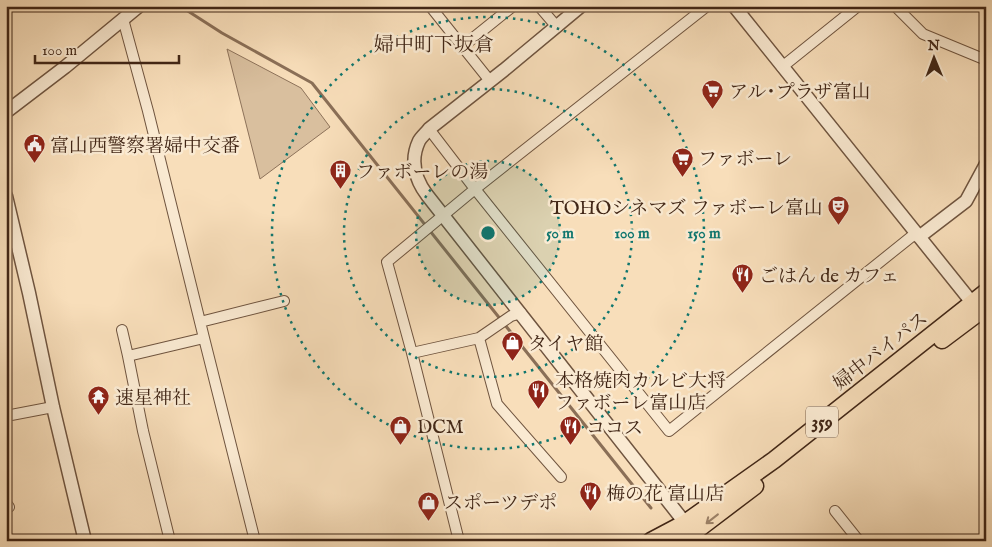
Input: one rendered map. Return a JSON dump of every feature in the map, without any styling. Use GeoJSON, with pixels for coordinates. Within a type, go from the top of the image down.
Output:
{"type":"FeatureCollection","features":[{"type":"Feature","properties":{"kind":"highway","name":"婦中バイパス"},"geometry":{"type":"LineString","coordinates":[[651,541],[689,534],[981,311],[986,292]]}},
{"type":"Feature","properties":{"kind":"street"},"geometry":{"type":"LineString","coordinates":[[6,112],[65,67],[139,6]]}},
{"type":"Feature","properties":{"kind":"street"},"geometry":{"type":"LineString","coordinates":[[430,6],[490,81]]}},
{"type":"Feature","properties":{"kind":"street"},"geometry":{"type":"LineString","coordinates":[[462,47],[513,6]]}},
{"type":"Feature","properties":{"kind":"street"},"geometry":{"type":"LineString","coordinates":[[539,6],[557,27]]}},
{"type":"Feature","properties":{"kind":"street"},"geometry":{"type":"LineString","coordinates":[[581,6],[429,129],[419,140],[415,152],[414,164],[416,175],[420,186],[689,534]]}},
{"type":"Feature","properties":{"kind":"street"},"geometry":{"type":"LineString","coordinates":[[459,541],[387,262],[475,189],[707,6]]}},
{"type":"Feature","properties":{"kind":"street"},"geometry":{"type":"LineString","coordinates":[[734,6],[917,235],[981,311]]}},
{"type":"Feature","properties":{"kind":"street"},"geometry":{"type":"LineString","coordinates":[[782,67],[858,6]]}},
{"type":"Feature","properties":{"kind":"street"},"geometry":{"type":"LineString","coordinates":[[895,6],[922,34],[986,60]]}},
{"type":"Feature","properties":{"kind":"street"},"geometry":{"type":"LineString","coordinates":[[123,19],[148,111],[256,541]]}},
{"type":"Feature","properties":{"kind":"street"},"geometry":{"type":"LineString","coordinates":[[429,129],[669,431],[917,235],[966,201],[986,164]]}},
{"type":"Feature","properties":{"kind":"street"},"geometry":{"type":"LineString","coordinates":[[6,196],[85,541]]}},
{"type":"Feature","properties":{"kind":"street"},"geometry":{"type":"LineString","coordinates":[[200,322],[284,301]]}},
{"type":"Feature","properties":{"kind":"street"},"geometry":{"type":"LineString","coordinates":[[412,353],[479,338],[511,316],[520,313]]}},
{"type":"Feature","properties":{"kind":"street"},"geometry":{"type":"LineString","coordinates":[[122,330],[143,431],[170,541]]}},
{"type":"Feature","properties":{"kind":"street"},"geometry":{"type":"LineString","coordinates":[[128,356],[204,338]]}},
{"type":"Feature","properties":{"kind":"street"},"geometry":{"type":"LineString","coordinates":[[479,338],[497,404],[561,477]]}},
{"type":"Feature","properties":{"kind":"street"},"geometry":{"type":"LineString","coordinates":[[6,416],[53,407]]}},
{"type":"Feature","properties":{"kind":"street"},"geometry":{"type":"LineString","coordinates":[[6,502],[9,506],[6,508]]}},
{"type":"Feature","properties":{"kind":"street"},"geometry":{"type":"LineString","coordinates":[[836,511],[859,541]]}},
{"type":"Feature","properties":{"kind":"shaded area"},"geometry":{"type":"Polygon","coordinates":[[[227,49],[301,88],[330,127],[260,179],[227,49]]]}},
{"type":"Feature","properties":{"kind":"waterway"},"geometry":{"type":"LineString","coordinates":[[180,6],[222,33],[312,83],[651,508]]}},
{"type":"Feature","properties":{"kind":"place","name":"アル･プラザ富山"},"geometry":{"type":"Point","coordinates":[713,110]}},
{"type":"Feature","properties":{"kind":"place","name":"富山西警察署婦中交番"},"geometry":{"type":"Point","coordinates":[34,164]}},
{"type":"Feature","properties":{"kind":"place","name":"ファボーレ"},"geometry":{"type":"Point","coordinates":[682,177]}},
{"type":"Feature","properties":{"kind":"place","name":"ファボーレの湯"},"geometry":{"type":"Point","coordinates":[340,190]}},
{"type":"Feature","properties":{"kind":"place","name":"TOHOシネマズ ファボーレ富山"},"geometry":{"type":"Point","coordinates":[839,226]}},
{"type":"Feature","properties":{"kind":"place","name":"ごはん de カフェ"},"geometry":{"type":"Point","coordinates":[743,294]}},
{"type":"Feature","properties":{"kind":"place","name":"タイヤ館"},"geometry":{"type":"Point","coordinates":[512,362]}},
{"type":"Feature","properties":{"kind":"place","name":"本格焼肉カルビ大将 ファボーレ富山店"},"geometry":{"type":"Point","coordinates":[539,410]}},
{"type":"Feature","properties":{"kind":"place","name":"速星神社"},"geometry":{"type":"Point","coordinates":[99,416]}},
{"type":"Feature","properties":{"kind":"place","name":"DCM"},"geometry":{"type":"Point","coordinates":[401,445]}},
{"type":"Feature","properties":{"kind":"place","name":"ココス"},"geometry":{"type":"Point","coordinates":[570,446]}},
{"type":"Feature","properties":{"kind":"place","name":"梅の花 富山店"},"geometry":{"type":"Point","coordinates":[590,512]}},
{"type":"Feature","properties":{"kind":"place","name":"スポーツデポ"},"geometry":{"type":"Point","coordinates":[428,521]}},
{"type":"Feature","properties":{"kind":"district","name":"婦中町下坂倉"},"geometry":{"type":"Point","coordinates":[434,44]}}]}
